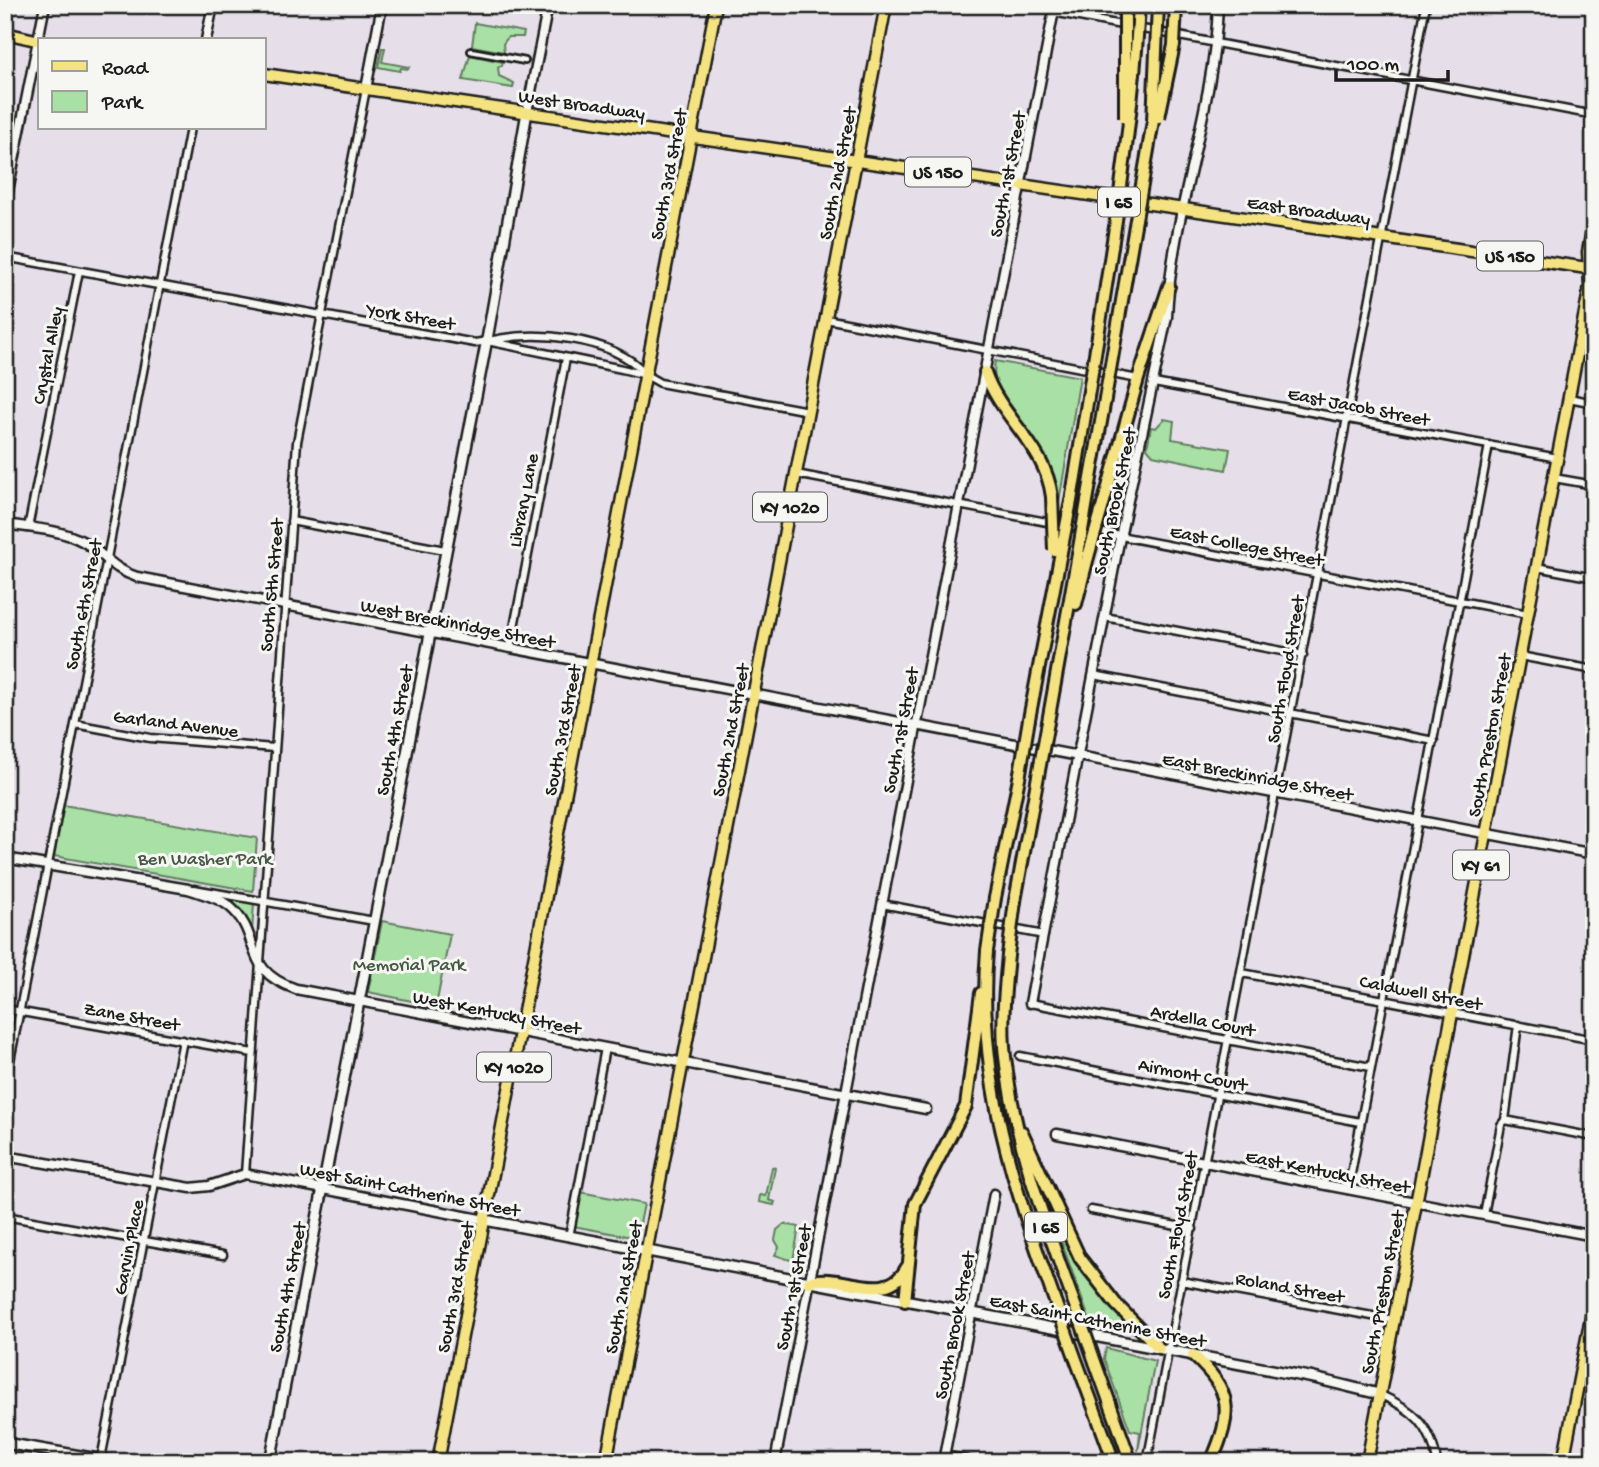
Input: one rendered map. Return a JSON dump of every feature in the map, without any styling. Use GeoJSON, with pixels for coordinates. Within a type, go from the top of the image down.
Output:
{"type":"FeatureCollection","features":[{"type":"Feature","properties":{"kind":"highway"},"geometry":{"type":"LineString","coordinates":[[1124,169],[1125,5]]}},
{"type":"Feature","properties":{"kind":"highway","name":"I 65"},"geometry":{"type":"LineString","coordinates":[[1114,1462],[1009,1169],[980,1035],[987,951],[995,898],[1051,608],[1057,551],[1071,501],[1124,169],[1134,94],[1139,5]]}},
{"type":"Feature","properties":{"kind":"highway","name":"I 65"},"geometry":{"type":"LineString","coordinates":[[1131,1462],[1041,1212],[1016,1120],[1003,1034],[1008,955],[1015,901],[1056,674],[1083,556],[1087,501],[1142,188],[1155,99],[1158,5]]}},
{"type":"Feature","properties":{"kind":"highway"},"geometry":{"type":"LineString","coordinates":[[1142,188],[1171,62],[1176,5]]}},
{"type":"Feature","properties":{"kind":"highway"},"geometry":{"type":"LineString","coordinates":[[1083,556],[1102,505],[1138,379],[1169,286]]}},
{"type":"Feature","properties":{"kind":"highway"},"geometry":{"type":"LineString","coordinates":[[985,372],[993,396],[1039,454],[1052,497],[1057,551]]}},
{"type":"Feature","properties":{"kind":"highway"},"geometry":{"type":"LineString","coordinates":[[905,1301],[915,1204],[962,1117],[980,1035]]}},
{"type":"Feature","properties":{"kind":"highway"},"geometry":{"type":"LineString","coordinates":[[1024,1144],[1088,1272],[1163,1349]]}},
{"type":"Feature","properties":{"kind":"highway"},"geometry":{"type":"LineString","coordinates":[[809,1282],[822,1278],[883,1287],[897,1280],[909,1265]]}},
{"type":"Feature","properties":{"kind":"highway"},"geometry":{"type":"LineString","coordinates":[[1193,1355],[1219,1383],[1227,1406],[1226,1423],[1211,1462]]}},
{"type":"Feature","properties":{"kind":"main road","name":"South 3rd Street"},"geometry":{"type":"LineString","coordinates":[[438,1462],[716,5]]}},
{"type":"Feature","properties":{"kind":"main road","name":"South 2nd Street"},"geometry":{"type":"LineString","coordinates":[[606,1462],[886,5]]}},
{"type":"Feature","properties":{"kind":"main road"},"geometry":{"type":"LineString","coordinates":[[5,33],[38,41]]}},
{"type":"Feature","properties":{"kind":"main road","name":"West Broadway"},"geometry":{"type":"LineString","coordinates":[[266,74],[1020,184]]}},
{"type":"Feature","properties":{"kind":"main road","name":"South 4th Street"},"geometry":{"type":"LineString","coordinates":[[270,1462],[487,341],[527,113]]}},
{"type":"Feature","properties":{"kind":"main road","name":"East Broadway"},"geometry":{"type":"LineString","coordinates":[[1020,184],[1591,268]]}},
{"type":"Feature","properties":{"kind":"main road","name":"South Preston Street"},"geometry":{"type":"LineString","coordinates":[[1367,1462],[1590,286],[1588,252],[1594,220]]}},
{"type":"Feature","properties":{"kind":"main road","name":"West Saint Catherine Street"},"geometry":{"type":"LineString","coordinates":[[485,1220],[809,1282]]}},
{"type":"Feature","properties":{"kind":"main road","name":"East Saint Catherine Street"},"geometry":{"type":"LineString","coordinates":[[809,1282],[1351,1385],[1379,1394]]}},
{"type":"Feature","properties":{"kind":"main road"},"geometry":{"type":"LineString","coordinates":[[1563,1462],[1594,1301]]}},
{"type":"Feature","properties":{"kind":"main road"},"geometry":{"type":"LineString","coordinates":[[5,1443],[115,1462]]}},
{"type":"Feature","properties":{"kind":"street"},"geometry":{"type":"LineString","coordinates":[[39,38],[45,5]]}},
{"type":"Feature","properties":{"kind":"street"},"geometry":{"type":"LineString","coordinates":[[206,38],[213,5]]}},
{"type":"Feature","properties":{"kind":"street","name":"South 5th Street"},"geometry":{"type":"LineString","coordinates":[[245,1174],[297,442],[382,5]]}},
{"type":"Feature","properties":{"kind":"street","name":"South 4th Street"},"geometry":{"type":"LineString","coordinates":[[527,113],[548,5]]}},
{"type":"Feature","properties":{"kind":"street","name":"South Brook Street"},"geometry":{"type":"LineString","coordinates":[[1030,1003],[1121,537],[1154,383],[1214,43],[1218,5]]}},
{"type":"Feature","properties":{"kind":"street","name":"South Floyd Street"},"geometry":{"type":"LineString","coordinates":[[1147,1462],[1163,1349],[1193,1229],[1426,5]]}},
{"type":"Feature","properties":{"kind":"street"},"geometry":{"type":"LineString","coordinates":[[1054,9],[1214,43],[1594,115]]}},
{"type":"Feature","properties":{"kind":"street","name":"South 1st Street"},"geometry":{"type":"LineString","coordinates":[[775,1462],[1054,9]]}},
{"type":"Feature","properties":{"kind":"street"},"geometry":{"type":"LineString","coordinates":[[5,206],[38,41]]}},
{"type":"Feature","properties":{"kind":"street"},"geometry":{"type":"LineString","coordinates":[[471,51],[526,61]]}},
{"type":"Feature","properties":{"kind":"street","name":"South 6th Street"},"geometry":{"type":"LineString","coordinates":[[5,1087],[190,130]]}},
{"type":"Feature","properties":{"kind":"street","name":"York Street"},"geometry":{"type":"LineString","coordinates":[[5,257],[475,342],[487,341],[646,375],[660,383],[808,411]]}},
{"type":"Feature","properties":{"kind":"street","name":"Crystal Alley"},"geometry":{"type":"LineString","coordinates":[[28,528],[79,271]]}},
{"type":"Feature","properties":{"kind":"street"},"geometry":{"type":"LineString","coordinates":[[826,319],[1138,379]]}},
{"type":"Feature","properties":{"kind":"street"},"geometry":{"type":"LineString","coordinates":[[487,341],[526,334],[588,344],[628,358],[646,375]]}},
{"type":"Feature","properties":{"kind":"street","name":"Library Lane"},"geometry":{"type":"LineString","coordinates":[[510,649],[566,358]]}},
{"type":"Feature","properties":{"kind":"street","name":"East Jacob Street"},"geometry":{"type":"LineString","coordinates":[[1154,383],[1558,458]]}},
{"type":"Feature","properties":{"kind":"street"},"geometry":{"type":"LineString","coordinates":[[1569,398],[1594,403]]}},
{"type":"Feature","properties":{"kind":"street"},"geometry":{"type":"LineString","coordinates":[[1348,1190],[1489,445]]}},
{"type":"Feature","properties":{"kind":"street","name":"East College Street"},"geometry":{"type":"LineString","coordinates":[[796,474],[1528,614]]}},
{"type":"Feature","properties":{"kind":"street"},"geometry":{"type":"LineString","coordinates":[[1554,478],[1594,485]]}},
{"type":"Feature","properties":{"kind":"street"},"geometry":{"type":"LineString","coordinates":[[291,522],[445,550]]}},
{"type":"Feature","properties":{"kind":"street","name":"West Breckinridge Street"},"geometry":{"type":"LineString","coordinates":[[5,524],[77,538],[107,559],[113,568],[137,577],[916,726]]}},
{"type":"Feature","properties":{"kind":"street"},"geometry":{"type":"LineString","coordinates":[[1537,567],[1594,578]]}},
{"type":"Feature","properties":{"kind":"street"},"geometry":{"type":"LineString","coordinates":[[1105,617],[1303,655]]}},
{"type":"Feature","properties":{"kind":"street"},"geometry":{"type":"LineString","coordinates":[[1520,656],[1594,670]]}},
{"type":"Feature","properties":{"kind":"street"},"geometry":{"type":"LineString","coordinates":[[1094,675],[1434,741]]}},
{"type":"Feature","properties":{"kind":"street","name":"Garland Avenue"},"geometry":{"type":"LineString","coordinates":[[75,724],[150,738],[274,748]]}},
{"type":"Feature","properties":{"kind":"street","name":"East Breckinridge Street"},"geometry":{"type":"LineString","coordinates":[[916,726],[1594,854]]}},
{"type":"Feature","properties":{"kind":"street","name":"West Kentucky Street"},"geometry":{"type":"LineString","coordinates":[[5,858],[264,899],[374,921]]}},
{"type":"Feature","properties":{"kind":"street","name":"West Kentucky Street"},"geometry":{"type":"LineString","coordinates":[[188,889],[217,899],[236,913],[265,974],[285,985],[846,1094]]}},
{"type":"Feature","properties":{"kind":"street"},"geometry":{"type":"LineString","coordinates":[[882,904],[1044,935]]}},
{"type":"Feature","properties":{"kind":"street","name":"Caldwell Street"},"geometry":{"type":"LineString","coordinates":[[1242,973],[1594,1040]]}},
{"type":"Feature","properties":{"kind":"street","name":"Ardella Court"},"geometry":{"type":"LineString","coordinates":[[1030,1003],[1371,1067]]}},
{"type":"Feature","properties":{"kind":"street","name":"Zane Street"},"geometry":{"type":"LineString","coordinates":[[5,1009],[253,1053]]}},
{"type":"Feature","properties":{"kind":"street"},"geometry":{"type":"LineString","coordinates":[[1484,1215],[1501,1125],[1505,1120],[1518,1025]]}},
{"type":"Feature","properties":{"kind":"street","name":"Garvin Place"},"geometry":{"type":"LineString","coordinates":[[101,1459],[183,1040]]}},
{"type":"Feature","properties":{"kind":"street"},"geometry":{"type":"LineString","coordinates":[[569,1237],[606,1048]]}},
{"type":"Feature","properties":{"kind":"street","name":"Airmont Court"},"geometry":{"type":"LineString","coordinates":[[1020,1056],[1360,1122]]}},
{"type":"Feature","properties":{"kind":"street"},"geometry":{"type":"LineString","coordinates":[[846,1094],[926,1109]]}},
{"type":"Feature","properties":{"kind":"street"},"geometry":{"type":"LineString","coordinates":[[1505,1120],[1594,1138]]}},
{"type":"Feature","properties":{"kind":"street","name":"East Kentucky Street"},"geometry":{"type":"LineString","coordinates":[[1057,1134],[1594,1236]]}},
{"type":"Feature","properties":{"kind":"street","name":"West Saint Catherine Street"},"geometry":{"type":"LineString","coordinates":[[5,1156],[197,1188],[245,1174],[485,1220]]}},
{"type":"Feature","properties":{"kind":"street","name":"South Brook Street"},"geometry":{"type":"LineString","coordinates":[[943,1459],[994,1194]]}},
{"type":"Feature","properties":{"kind":"street"},"geometry":{"type":"LineString","coordinates":[[1091,1210],[1193,1229]]}},
{"type":"Feature","properties":{"kind":"street"},"geometry":{"type":"LineString","coordinates":[[5,1216],[222,1255]]}},
{"type":"Feature","properties":{"kind":"street","name":"Roland Street"},"geometry":{"type":"LineString","coordinates":[[1181,1281],[1394,1321]]}},
{"type":"Feature","properties":{"kind":"street"},"geometry":{"type":"LineString","coordinates":[[1379,1394],[1411,1411],[1424,1424],[1433,1440],[1437,1462]]}},
{"type":"Feature","properties":{"kind":"street"},"geometry":{"type":"LineString","coordinates":[[943,1459],[977,1462]]}},
{"type":"Feature","properties":{"kind":"green space"},"geometry":{"type":"Polygon","coordinates":[[[475,23],[524,32],[523,37],[508,37],[503,44],[504,52],[472,46],[475,23]]]}},
{"type":"Feature","properties":{"kind":"green space"},"geometry":{"type":"Polygon","coordinates":[[[382,48],[385,48],[382,62],[409,67],[408,69],[401,68],[400,71],[378,67],[382,48]]]}},
{"type":"Feature","properties":{"kind":"green space"},"geometry":{"type":"Polygon","coordinates":[[[470,55],[503,62],[502,66],[498,67],[499,76],[514,83],[513,88],[463,80],[470,55]]]}},
{"type":"Feature","properties":{"kind":"green space"},"geometry":{"type":"Polygon","coordinates":[[[995,361],[1080,377],[1057,514],[1056,494],[1049,467],[1035,441],[1000,395],[994,374],[995,361]]]}},
{"type":"Feature","properties":{"kind":"green space"},"geometry":{"type":"Polygon","coordinates":[[[1164,419],[1174,421],[1172,439],[1230,449],[1226,470],[1153,455],[1147,448],[1151,427],[1156,428],[1164,419]]]}},
{"type":"Feature","properties":{"kind":"green space","name":"Ben Washer Park"},"geometry":{"type":"Polygon","coordinates":[[[63,805],[257,838],[253,891],[54,856],[63,805]]]}},
{"type":"Feature","properties":{"kind":"green space"},"geometry":{"type":"Polygon","coordinates":[[[235,899],[254,903],[252,932],[233,905],[235,899]]]}},
{"type":"Feature","properties":{"kind":"green space","name":"Memorial Park"},"geometry":{"type":"Polygon","coordinates":[[[382,921],[450,934],[436,1006],[368,992],[382,921]]]}},
{"type":"Feature","properties":{"kind":"green space"},"geometry":{"type":"Polygon","coordinates":[[[772,1167],[775,1168],[769,1200],[775,1202],[774,1205],[759,1202],[760,1195],[766,1196],[772,1167]]]}},
{"type":"Feature","properties":{"kind":"green space"},"geometry":{"type":"Polygon","coordinates":[[[1042,1188],[1064,1241],[1084,1275],[1140,1333],[1091,1324],[1042,1188]]]}},
{"type":"Feature","properties":{"kind":"green space"},"geometry":{"type":"Polygon","coordinates":[[[580,1192],[644,1204],[637,1238],[573,1226],[580,1192]]]}},
{"type":"Feature","properties":{"kind":"green space"},"geometry":{"type":"Polygon","coordinates":[[[784,1224],[799,1227],[793,1261],[775,1255],[779,1247],[775,1240],[777,1230],[784,1224]]]}},
{"type":"Feature","properties":{"kind":"green space"},"geometry":{"type":"Polygon","coordinates":[[[1106,1348],[1155,1361],[1138,1451],[1140,1432],[1130,1430],[1104,1359],[1106,1348]]]}}]}
